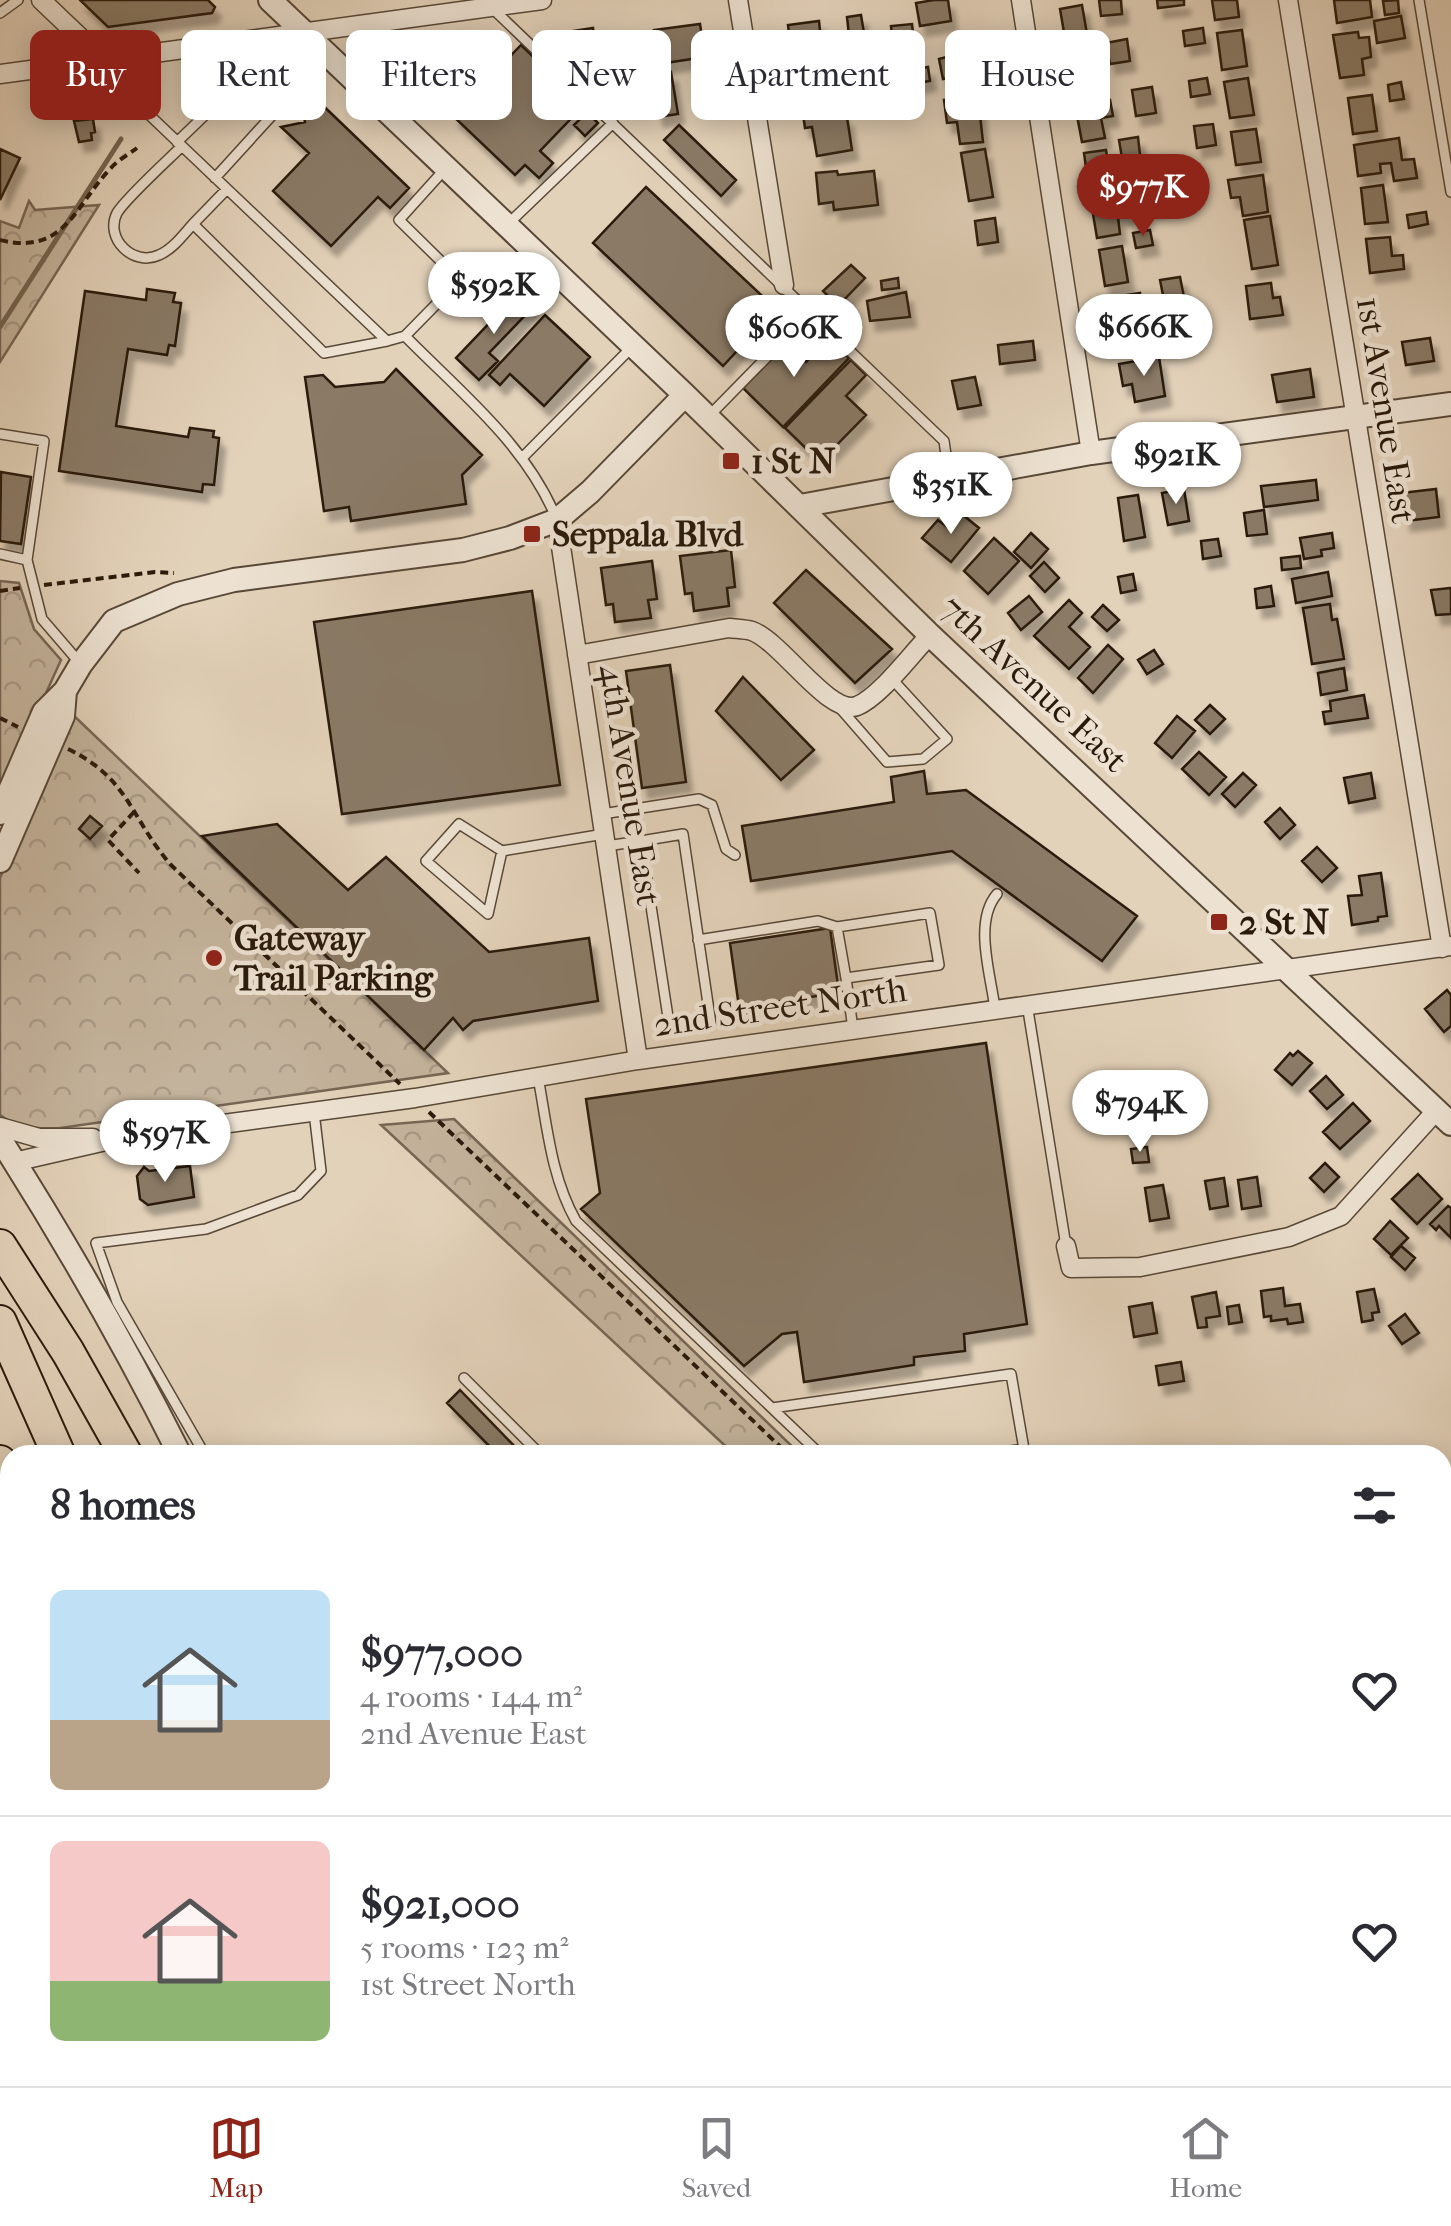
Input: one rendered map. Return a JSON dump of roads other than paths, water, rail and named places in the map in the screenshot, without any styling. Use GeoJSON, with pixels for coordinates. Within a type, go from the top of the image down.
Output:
{"type":"FeatureCollection","features":[{"type":"Feature","properties":{"kind":"highway"},"geometry":{"type":"LineString","coordinates":[[0,1246],[68,1352],[120,1445]]}},
{"type":"Feature","properties":{"kind":"highway"},"geometry":{"type":"LineString","coordinates":[[0,1322],[55,1445]]}},
{"type":"Feature","properties":{"kind":"street"},"geometry":{"type":"LineString","coordinates":[[41,0],[72,30]]}},
{"type":"Feature","properties":{"kind":"street","name":"7th Avenue East"},"geometry":{"type":"LineString","coordinates":[[270,0],[301,30]]}},
{"type":"Feature","properties":{"kind":"street"},"geometry":{"type":"LineString","coordinates":[[322,30],[469,5],[491,7],[542,0]]}},
{"type":"Feature","properties":{"kind":"street"},"geometry":{"type":"LineString","coordinates":[[738,0],[784,286]]}},
{"type":"Feature","properties":{"kind":"street"},"geometry":{"type":"LineString","coordinates":[[1021,0],[1091,453]]}},
{"type":"Feature","properties":{"kind":"street","name":"1st Avenue East"},"geometry":{"type":"LineString","coordinates":[[1288,0],[1354,417],[1446,947]]}},
{"type":"Feature","properties":{"kind":"street","name":"7th Avenue East"},"geometry":{"type":"LineString","coordinates":[[326,54],[708,417],[930,635],[1444,1118]]}},
{"type":"Feature","properties":{"kind":"street"},"geometry":{"type":"LineString","coordinates":[[0,74],[30,70]]}},
{"type":"Feature","properties":{"kind":"street"},"geometry":{"type":"LineString","coordinates":[[0,813],[42,738],[63,716],[65,692],[80,664],[114,621],[178,594],[234,580],[463,550],[557,520],[590,492],[685,395]]}},
{"type":"Feature","properties":{"kind":"street"},"geometry":{"type":"LineString","coordinates":[[800,506],[1091,453],[1451,404]]}},
{"type":"Feature","properties":{"kind":"street","name":"4th Avenue East"},"geometry":{"type":"LineString","coordinates":[[557,520],[638,1060]]}},
{"type":"Feature","properties":{"kind":"street"},"geometry":{"type":"LineString","coordinates":[[577,655],[729,628],[751,630],[769,641],[838,706],[854,707],[870,698],[930,635]]}},
{"type":"Feature","properties":{"kind":"street"},"geometry":{"type":"LineString","coordinates":[[0,861],[42,738]]}},
{"type":"Feature","properties":{"kind":"street","name":"2nd Street North"},"geometry":{"type":"LineString","coordinates":[[7,1160],[44,1158],[119,1138],[414,1098],[638,1060],[1446,947]]}},
{"type":"Feature","properties":{"kind":"street"},"geometry":{"type":"LineString","coordinates":[[1066,1246],[1071,1268],[1140,1267],[1289,1237],[1341,1216],[1444,1118]]}},
{"type":"Feature","properties":{"kind":"street","name":"2nd Street North"},"geometry":{"type":"LineString","coordinates":[[0,1128],[39,1138],[119,1138]]}},
{"type":"Feature","properties":{"kind":"street"},"geometry":{"type":"LineString","coordinates":[[0,1139],[7,1160],[36,1194],[175,1445]]}},
{"type":"Feature","properties":{"kind":"lane"},"geometry":{"type":"LineString","coordinates":[[0,13],[18,0]]}},
{"type":"Feature","properties":{"kind":"lane"},"geometry":{"type":"LineString","coordinates":[[1419,0],[1451,192]]}},
{"type":"Feature","properties":{"kind":"lane"},"geometry":{"type":"LineString","coordinates":[[491,7],[944,441],[949,479]]}},
{"type":"Feature","properties":{"kind":"lane"},"geometry":{"type":"LineString","coordinates":[[215,178],[276,111],[277,100],[270,88],[255,80],[234,86],[117,214],[114,231],[118,243],[131,256],[156,257],[168,250],[227,189]]}},
{"type":"Feature","properties":{"kind":"lane"},"geometry":{"type":"LineString","coordinates":[[155,120],[387,341]]}},
{"type":"Feature","properties":{"kind":"lane"},"geometry":{"type":"LineString","coordinates":[[507,225],[614,123]]}},
{"type":"Feature","properties":{"kind":"lane"},"geometry":{"type":"LineString","coordinates":[[446,168],[399,220],[488,308]]}},
{"type":"Feature","properties":{"kind":"lane"},"geometry":{"type":"LineString","coordinates":[[193,224],[324,353],[405,336],[460,280]]}},
{"type":"Feature","properties":{"kind":"lane"},"geometry":{"type":"LineString","coordinates":[[708,417],[811,312]]}},
{"type":"Feature","properties":{"kind":"lane"},"geometry":{"type":"LineString","coordinates":[[405,336],[523,457],[547,494],[557,520]]}},
{"type":"Feature","properties":{"kind":"lane"},"geometry":{"type":"LineString","coordinates":[[523,457],[634,346]]}},
{"type":"Feature","properties":{"kind":"lane"},"geometry":{"type":"LineString","coordinates":[[0,434],[44,441],[27,560],[42,619],[80,664]]}},
{"type":"Feature","properties":{"kind":"lane"},"geometry":{"type":"LineString","coordinates":[[0,554],[27,560]]}},
{"type":"Feature","properties":{"kind":"lane"},"geometry":{"type":"LineString","coordinates":[[838,706],[888,762],[923,758],[946,739],[890,677]]}},
{"type":"Feature","properties":{"kind":"lane"},"geometry":{"type":"LineString","coordinates":[[602,814],[699,798],[712,805],[726,850],[735,855]]}},
{"type":"Feature","properties":{"kind":"lane"},"geometry":{"type":"LineString","coordinates":[[502,851],[488,914],[426,861],[460,824],[502,851],[684,834],[714,1049]]}},
{"type":"Feature","properties":{"kind":"lane"},"geometry":{"type":"LineString","coordinates":[[641,841],[670,1030],[711,1024]]}},
{"type":"Feature","properties":{"kind":"lane"},"geometry":{"type":"LineString","coordinates":[[995,1009],[984,925],[988,904],[996,894]]}},
{"type":"Feature","properties":{"kind":"lane"},"geometry":{"type":"LineString","coordinates":[[698,940],[818,922],[838,926],[930,912],[939,965],[846,978]]}},
{"type":"Feature","properties":{"kind":"lane"},"geometry":{"type":"LineString","coordinates":[[838,926],[853,1029]]}},
{"type":"Feature","properties":{"kind":"lane"},"geometry":{"type":"LineString","coordinates":[[1028,1004],[1066,1246]]}},
{"type":"Feature","properties":{"kind":"lane"},"geometry":{"type":"LineString","coordinates":[[538,1077],[551,1153],[566,1205],[576,1221],[811,1445]]}},
{"type":"Feature","properties":{"kind":"lane"},"geometry":{"type":"LineString","coordinates":[[199,1445],[117,1302],[96,1243],[206,1230],[298,1195],[322,1172],[314,1112]]}},
{"type":"Feature","properties":{"kind":"lane"},"geometry":{"type":"LineString","coordinates":[[772,1408],[1011,1374],[1023,1445]]}},
{"type":"Feature","properties":{"kind":"lane"},"geometry":{"type":"LineString","coordinates":[[464,1378],[531,1445]]}},
{"type":"Feature","properties":{"kind":"waterway"},"geometry":{"type":"LineString","coordinates":[[0,327],[121,139]]}},
{"type":"Feature","properties":{"kind":"place","name":"1 St N"},"geometry":{"type":"Point","coordinates":[731,461]}},
{"type":"Feature","properties":{"kind":"place","name":"Seppala Blvd"},"geometry":{"type":"Point","coordinates":[532,534]}},
{"type":"Feature","properties":{"kind":"place","name":"2 St N"},"geometry":{"type":"Point","coordinates":[1219,922]}},
{"type":"Feature","properties":{"kind":"place","name":"Gateway Trail Parking"},"geometry":{"type":"Point","coordinates":[214,958]}}]}
